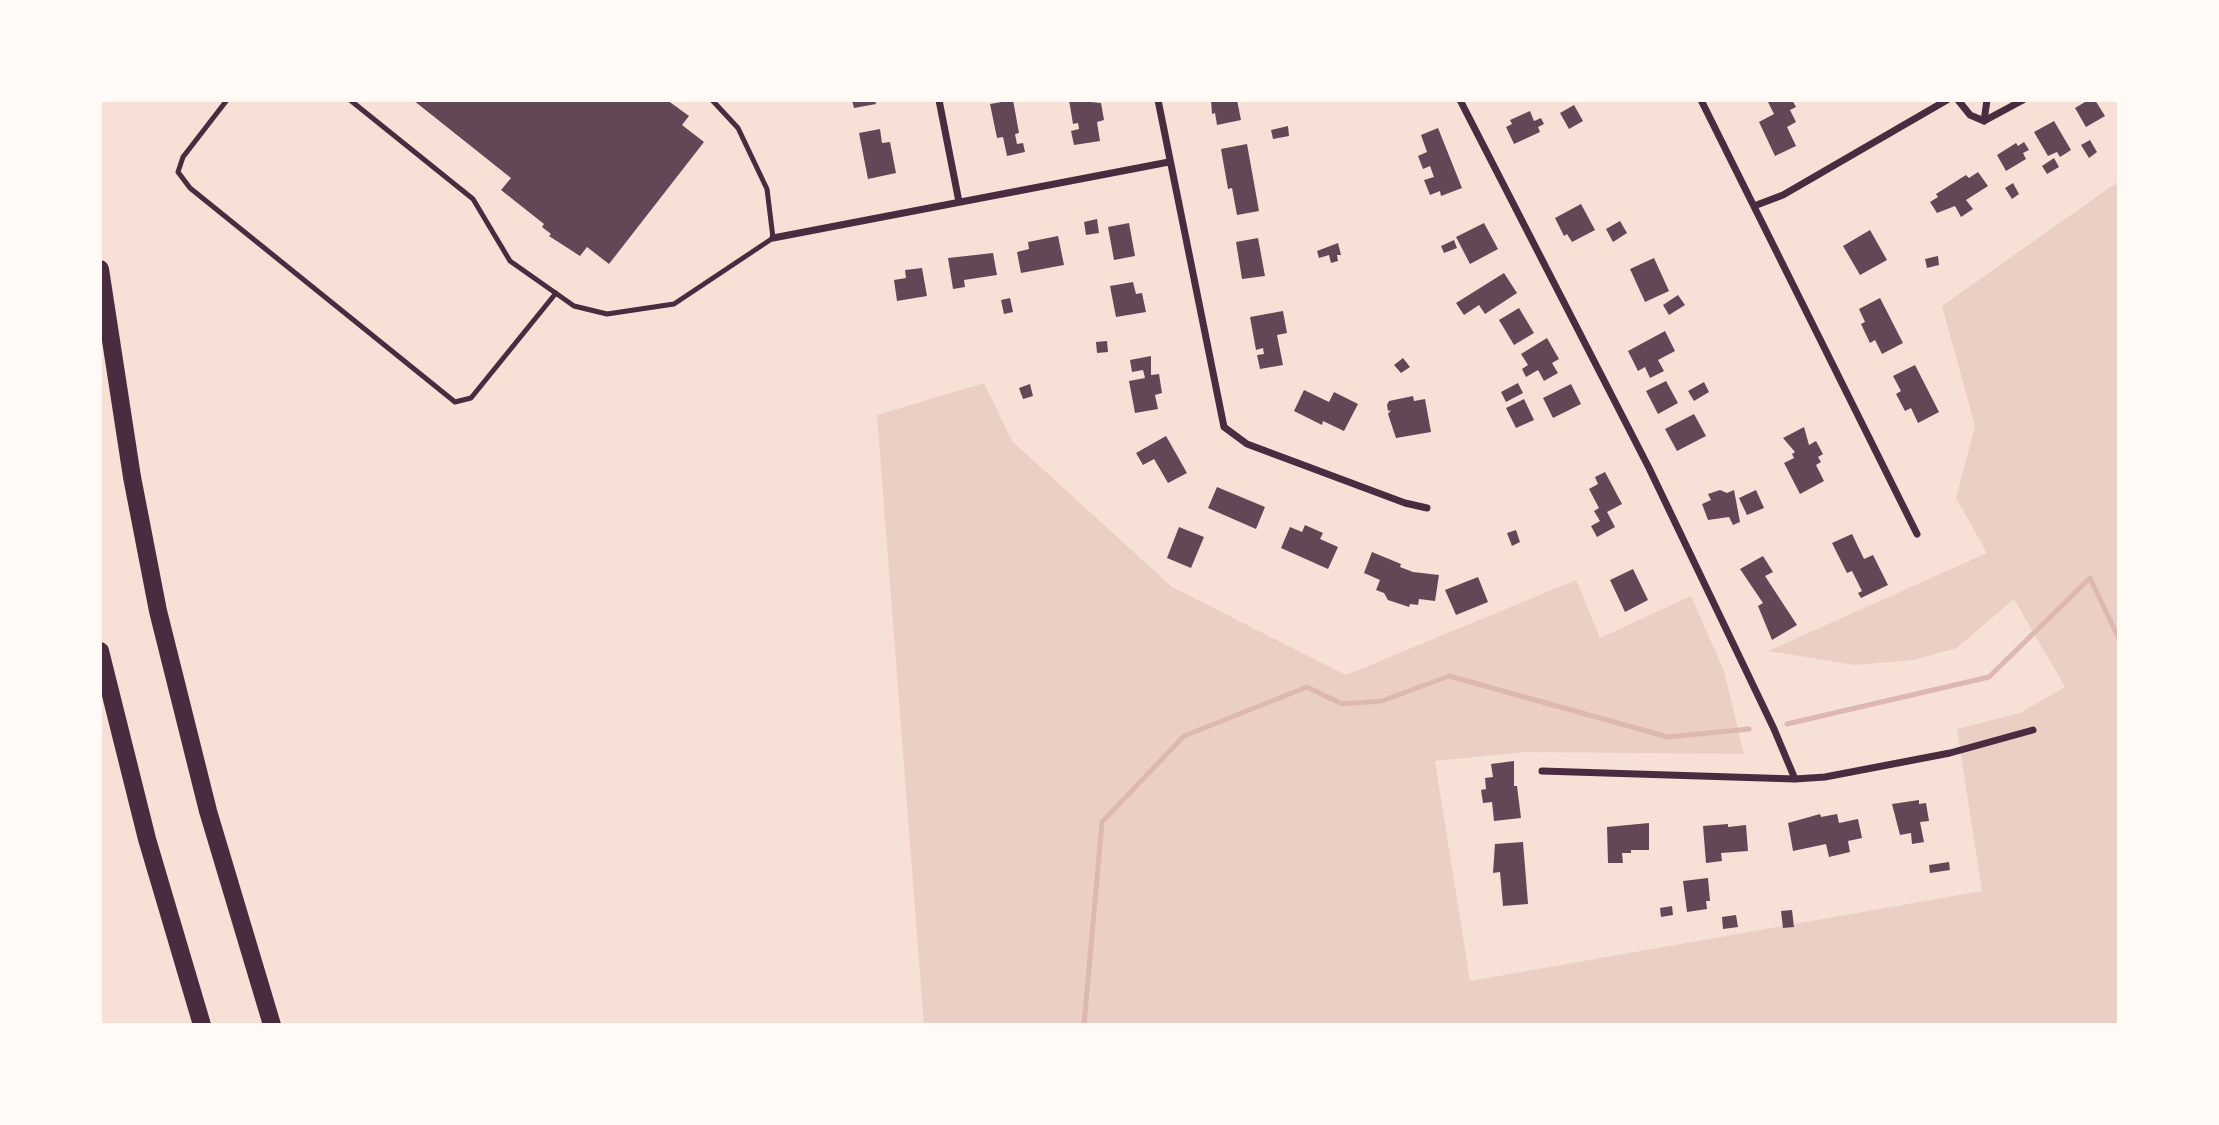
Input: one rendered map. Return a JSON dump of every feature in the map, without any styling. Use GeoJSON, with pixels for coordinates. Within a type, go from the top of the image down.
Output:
{"type":"FeatureCollection","features":[{"type":"Feature","properties":{"kind":"highway"},"geometry":{"type":"LineString","coordinates":[[100,269],[132,477],[158,611],[208,811],[272,1025]]}},
{"type":"Feature","properties":{"kind":"highway"},"geometry":{"type":"LineString","coordinates":[[100,651],[147,839],[202,1025]]}},
{"type":"Feature","properties":{"kind":"street"},"geometry":{"type":"LineString","coordinates":[[939,100],[959,202]]}},
{"type":"Feature","properties":{"kind":"street"},"geometry":{"type":"LineString","coordinates":[[1158,100],[1224,427],[1247,444],[1281,458],[1405,503],[1427,508]]}},
{"type":"Feature","properties":{"kind":"street"},"geometry":{"type":"LineString","coordinates":[[1460,100],[1649,468],[1774,729],[1795,779]]}},
{"type":"Feature","properties":{"kind":"street"},"geometry":{"type":"LineString","coordinates":[[1701,100],[1917,534]]}},
{"type":"Feature","properties":{"kind":"street"},"geometry":{"type":"LineString","coordinates":[[1754,206],[1783,195],[1947,100]]}},
{"type":"Feature","properties":{"kind":"street"},"geometry":{"type":"LineString","coordinates":[[1958,100],[1970,115],[1984,121]]}},
{"type":"Feature","properties":{"kind":"street"},"geometry":{"type":"LineString","coordinates":[[1984,121],[1987,100]]}},
{"type":"Feature","properties":{"kind":"street"},"geometry":{"type":"LineString","coordinates":[[1984,121],[2023,100]]}},
{"type":"Feature","properties":{"kind":"street"},"geometry":{"type":"LineString","coordinates":[[773,238],[1170,162]]}},
{"type":"Feature","properties":{"kind":"street"},"geometry":{"type":"LineString","coordinates":[[1542,771],[1795,779],[1825,777],[1917,760],[2033,730]]}},
{"type":"Feature","properties":{"kind":"lane"},"geometry":{"type":"LineString","coordinates":[[227,100],[183,156],[178,172],[190,188],[455,402],[471,398],[556,293]]}},
{"type":"Feature","properties":{"kind":"lane"},"geometry":{"type":"LineString","coordinates":[[350,100],[473,199],[510,261],[574,306],[607,314],[674,304],[773,238],[767,189],[738,128],[712,100]]}},
{"type":"Feature","properties":{"kind":"shaded area"},"geometry":{"type":"Polygon","coordinates":[[[2119,181],[2119,1025],[924,1025],[877,415],[984,383],[1012,441],[1172,587],[1346,675],[1576,580],[1600,638],[1691,596],[1724,671],[1744,754],[1526,752],[1435,761],[1470,981],[1982,891],[1957,729],[2020,713],[2065,687],[2014,599],[1957,648],[1913,660],[1855,665],[1768,651],[1987,553],[1956,498],[1975,426],[1942,306],[2119,181]]]}},
{"type":"Feature","properties":{"kind":"building"},"geometry":{"type":"Polygon","coordinates":[[[413,100],[667,100],[689,116],[682,125],[704,142],[609,264],[587,247],[580,256],[549,236],[551,234],[542,227],[544,224],[501,190],[511,178],[413,100]]]}},
{"type":"Feature","properties":{"kind":"building"},"geometry":{"type":"Polygon","coordinates":[[[852,100],[875,100],[876,104],[854,108],[852,100]]]}},
{"type":"Feature","properties":{"kind":"building"},"geometry":{"type":"Polygon","coordinates":[[[1013,100],[1019,133],[1015,134],[1017,144],[1023,143],[1025,152],[1007,156],[1003,137],[997,138],[990,104],[1013,100]]]}},
{"type":"Feature","properties":{"kind":"building"},"geometry":{"type":"Polygon","coordinates":[[[1069,100],[1101,103],[1104,120],[1097,122],[1100,141],[1074,145],[1071,131],[1079,129],[1078,123],[1073,124],[1069,100]]]}},
{"type":"Feature","properties":{"kind":"building"},"geometry":{"type":"Polygon","coordinates":[[[1211,100],[1237,100],[1241,120],[1217,125],[1215,113],[1212,114],[1211,100]]]}},
{"type":"Feature","properties":{"kind":"building"},"geometry":{"type":"Polygon","coordinates":[[[1767,100],[1792,100],[1796,107],[1790,110],[1796,122],[1787,127],[1796,146],[1775,156],[1759,122],[1774,114],[1767,100]]]}},
{"type":"Feature","properties":{"kind":"building"},"geometry":{"type":"Polygon","coordinates":[[[2084,100],[2095,100],[2105,116],[2086,127],[2075,108],[2085,102],[2084,100]]]}},
{"type":"Feature","properties":{"kind":"building"},"geometry":{"type":"Polygon","coordinates":[[[1574,105],[1583,121],[1569,129],[1560,113],[1574,105]]]}},
{"type":"Feature","properties":{"kind":"building"},"geometry":{"type":"Polygon","coordinates":[[[1530,111],[1534,121],[1541,118],[1544,124],[1538,127],[1540,132],[1514,144],[1506,127],[1512,124],[1510,120],[1530,111]]]}},
{"type":"Feature","properties":{"kind":"building"},"geometry":{"type":"Polygon","coordinates":[[[2054,121],[2071,150],[2060,157],[2057,152],[2048,156],[2034,132],[2054,121]]]}},
{"type":"Feature","properties":{"kind":"building"},"geometry":{"type":"Polygon","coordinates":[[[1288,126],[1289,136],[1273,139],[1271,130],[1288,126]]]}},
{"type":"Feature","properties":{"kind":"building"},"geometry":{"type":"Polygon","coordinates":[[[1438,128],[1462,188],[1441,196],[1440,191],[1430,195],[1424,180],[1434,177],[1430,166],[1423,169],[1418,156],[1427,152],[1421,135],[1438,128]]]}},
{"type":"Feature","properties":{"kind":"building"},"geometry":{"type":"Polygon","coordinates":[[[880,129],[882,143],[890,142],[896,173],[868,179],[859,133],[880,129]]]}},
{"type":"Feature","properties":{"kind":"building"},"geometry":{"type":"Polygon","coordinates":[[[2090,140],[2097,152],[2089,158],[2081,145],[2090,140]]]}},
{"type":"Feature","properties":{"kind":"building"},"geometry":{"type":"Polygon","coordinates":[[[2024,142],[2029,150],[2023,153],[2026,159],[2006,171],[1997,155],[2016,143],[2018,146],[2024,142]]]}},
{"type":"Feature","properties":{"kind":"building"},"geometry":{"type":"Polygon","coordinates":[[[1247,144],[1259,211],[1237,215],[1232,188],[1228,189],[1221,149],[1247,144]]]}},
{"type":"Feature","properties":{"kind":"building"},"geometry":{"type":"Polygon","coordinates":[[[2054,158],[2059,167],[2047,174],[2042,166],[2054,158]]]}},
{"type":"Feature","properties":{"kind":"building"},"geometry":{"type":"Polygon","coordinates":[[[1978,172],[1988,186],[1966,200],[1973,209],[1961,217],[1955,206],[1937,213],[1930,202],[1938,197],[1936,194],[1966,175],[1969,178],[1978,172]]]}},
{"type":"Feature","properties":{"kind":"building"},"geometry":{"type":"Polygon","coordinates":[[[2013,183],[2019,194],[2012,199],[2005,188],[2013,183]]]}},
{"type":"Feature","properties":{"kind":"building"},"geometry":{"type":"Polygon","coordinates":[[[1581,204],[1595,230],[1572,242],[1567,234],[1564,236],[1555,218],[1581,204]]]}},
{"type":"Feature","properties":{"kind":"building"},"geometry":{"type":"Polygon","coordinates":[[[1097,219],[1099,233],[1086,235],[1084,222],[1097,219]]]}},
{"type":"Feature","properties":{"kind":"building"},"geometry":{"type":"Polygon","coordinates":[[[1620,221],[1627,233],[1613,242],[1606,229],[1620,221]]]}},
{"type":"Feature","properties":{"kind":"building"},"geometry":{"type":"Polygon","coordinates":[[[1129,223],[1135,256],[1114,260],[1108,227],[1129,223]]]}},
{"type":"Feature","properties":{"kind":"building"},"geometry":{"type":"Polygon","coordinates":[[[1484,223],[1498,249],[1470,264],[1456,237],[1484,223]]]}},
{"type":"Feature","properties":{"kind":"building"},"geometry":{"type":"Polygon","coordinates":[[[1870,230],[1887,260],[1860,275],[1843,246],[1870,230]]]}},
{"type":"Feature","properties":{"kind":"building"},"geometry":{"type":"Polygon","coordinates":[[[1058,236],[1064,265],[1021,273],[1017,252],[1029,249],[1028,242],[1058,236]]]}},
{"type":"Feature","properties":{"kind":"building"},"geometry":{"type":"Polygon","coordinates":[[[1258,238],[1265,276],[1242,279],[1236,242],[1258,238]]]}},
{"type":"Feature","properties":{"kind":"building"},"geometry":{"type":"Polygon","coordinates":[[[1454,240],[1457,248],[1444,253],[1441,246],[1454,240]]]}},
{"type":"Feature","properties":{"kind":"building"},"geometry":{"type":"Polygon","coordinates":[[[1338,243],[1341,255],[1337,255],[1338,261],[1331,263],[1329,255],[1319,258],[1317,251],[1338,243]]]}},
{"type":"Feature","properties":{"kind":"building"},"geometry":{"type":"Polygon","coordinates":[[[993,253],[997,275],[964,280],[965,287],[953,289],[948,258],[993,253]]]}},
{"type":"Feature","properties":{"kind":"building"},"geometry":{"type":"Polygon","coordinates":[[[1938,256],[1939,265],[1927,268],[1925,259],[1938,256]]]}},
{"type":"Feature","properties":{"kind":"building"},"geometry":{"type":"Polygon","coordinates":[[[1654,258],[1669,291],[1645,302],[1630,269],[1654,258]]]}},
{"type":"Feature","properties":{"kind":"building"},"geometry":{"type":"Polygon","coordinates":[[[922,268],[927,296],[897,301],[894,280],[906,278],[905,270],[922,268]]]}},
{"type":"Feature","properties":{"kind":"building"},"geometry":{"type":"Polygon","coordinates":[[[1504,273],[1517,293],[1485,314],[1479,305],[1464,315],[1456,303],[1504,273]]]}},
{"type":"Feature","properties":{"kind":"building"},"geometry":{"type":"Polygon","coordinates":[[[1133,282],[1136,294],[1142,293],[1146,312],[1116,317],[1110,286],[1133,282]]]}},
{"type":"Feature","properties":{"kind":"building"},"geometry":{"type":"Polygon","coordinates":[[[1678,295],[1685,305],[1669,315],[1663,305],[1678,295]]]}},
{"type":"Feature","properties":{"kind":"building"},"geometry":{"type":"Polygon","coordinates":[[[1010,298],[1013,312],[1004,314],[1001,300],[1010,298]]]}},
{"type":"Feature","properties":{"kind":"building"},"geometry":{"type":"Polygon","coordinates":[[[1880,298],[1903,343],[1882,354],[1875,340],[1870,343],[1861,324],[1865,322],[1859,309],[1880,298]]]}},
{"type":"Feature","properties":{"kind":"building"},"geometry":{"type":"Polygon","coordinates":[[[1519,308],[1534,333],[1514,345],[1499,320],[1519,308]]]}},
{"type":"Feature","properties":{"kind":"building"},"geometry":{"type":"Polygon","coordinates":[[[1283,311],[1287,333],[1277,335],[1283,365],[1260,369],[1257,355],[1264,354],[1263,348],[1256,350],[1250,317],[1283,311]]]}},
{"type":"Feature","properties":{"kind":"building"},"geometry":{"type":"Polygon","coordinates":[[[1665,331],[1675,351],[1658,360],[1664,371],[1650,378],[1645,367],[1638,371],[1628,351],[1665,331]]]}},
{"type":"Feature","properties":{"kind":"building"},"geometry":{"type":"Polygon","coordinates":[[[1547,338],[1559,359],[1552,363],[1558,373],[1544,381],[1538,370],[1526,377],[1522,369],[1528,365],[1521,354],[1547,338]]]}},
{"type":"Feature","properties":{"kind":"building"},"geometry":{"type":"Polygon","coordinates":[[[1107,341],[1108,352],[1097,353],[1096,342],[1107,341]]]}},
{"type":"Feature","properties":{"kind":"building"},"geometry":{"type":"Polygon","coordinates":[[[1151,356],[1151,375],[1159,374],[1162,393],[1155,395],[1158,409],[1135,413],[1129,381],[1145,378],[1143,370],[1132,372],[1130,360],[1151,356]]]}},
{"type":"Feature","properties":{"kind":"building"},"geometry":{"type":"Polygon","coordinates":[[[1403,358],[1410,367],[1401,373],[1394,365],[1403,358]]]}},
{"type":"Feature","properties":{"kind":"building"},"geometry":{"type":"Polygon","coordinates":[[[1915,365],[1939,412],[1918,423],[1911,408],[1905,411],[1896,394],[1901,391],[1893,376],[1915,365]]]}},
{"type":"Feature","properties":{"kind":"building"},"geometry":{"type":"Polygon","coordinates":[[[1666,381],[1678,403],[1658,414],[1646,391],[1666,381]]]}},
{"type":"Feature","properties":{"kind":"building"},"geometry":{"type":"Polygon","coordinates":[[[1704,382],[1709,392],[1694,401],[1688,391],[1704,382]]]}},
{"type":"Feature","properties":{"kind":"building"},"geometry":{"type":"Polygon","coordinates":[[[1518,383],[1523,393],[1506,402],[1501,392],[1518,383]]]}},
{"type":"Feature","properties":{"kind":"building"},"geometry":{"type":"Polygon","coordinates":[[[1030,384],[1033,396],[1023,399],[1019,388],[1030,384]]]}},
{"type":"Feature","properties":{"kind":"building"},"geometry":{"type":"Polygon","coordinates":[[[1571,384],[1581,404],[1553,418],[1543,398],[1571,384]]]}},
{"type":"Feature","properties":{"kind":"building"},"geometry":{"type":"Polygon","coordinates":[[[1304,390],[1329,402],[1334,392],[1358,404],[1344,431],[1323,421],[1322,425],[1294,411],[1304,390]]]}},
{"type":"Feature","properties":{"kind":"building"},"geometry":{"type":"Polygon","coordinates":[[[1413,396],[1414,401],[1425,399],[1431,432],[1396,438],[1388,414],[1391,410],[1388,411],[1387,405],[1389,401],[1413,396]]]}},
{"type":"Feature","properties":{"kind":"building"},"geometry":{"type":"Polygon","coordinates":[[[1524,399],[1534,420],[1516,428],[1506,408],[1524,399]]]}},
{"type":"Feature","properties":{"kind":"building"},"geometry":{"type":"Polygon","coordinates":[[[1694,414],[1706,436],[1677,451],[1665,429],[1694,414]]]}},
{"type":"Feature","properties":{"kind":"building"},"geometry":{"type":"Polygon","coordinates":[[[1804,427],[1809,445],[1816,441],[1823,454],[1818,457],[1821,462],[1816,465],[1824,481],[1800,494],[1784,463],[1794,458],[1792,454],[1795,452],[1783,438],[1804,427]]]}},
{"type":"Feature","properties":{"kind":"building"},"geometry":{"type":"Polygon","coordinates":[[[1166,436],[1187,473],[1168,483],[1154,459],[1143,465],[1136,453],[1166,436]]]}},
{"type":"Feature","properties":{"kind":"building"},"geometry":{"type":"Polygon","coordinates":[[[1605,472],[1622,504],[1607,512],[1615,527],[1597,537],[1591,526],[1600,521],[1594,511],[1599,508],[1589,489],[1598,484],[1595,477],[1605,472]]]}},
{"type":"Feature","properties":{"kind":"building"},"geometry":{"type":"Polygon","coordinates":[[[1217,487],[1265,507],[1256,529],[1208,508],[1217,487]]]}},
{"type":"Feature","properties":{"kind":"building"},"geometry":{"type":"Polygon","coordinates":[[[1720,490],[1727,493],[1734,490],[1740,522],[1733,525],[1729,517],[1708,520],[1702,504],[1711,500],[1708,494],[1720,490]]]}},
{"type":"Feature","properties":{"kind":"building"},"geometry":{"type":"Polygon","coordinates":[[[1756,490],[1764,508],[1747,515],[1739,498],[1756,490]]]}},
{"type":"Feature","properties":{"kind":"building"},"geometry":{"type":"Polygon","coordinates":[[[1305,525],[1323,533],[1320,539],[1338,547],[1328,569],[1281,548],[1290,527],[1302,532],[1305,525]]]}},
{"type":"Feature","properties":{"kind":"building"},"geometry":{"type":"Polygon","coordinates":[[[1179,527],[1204,537],[1191,568],[1167,558],[1179,527]]]}},
{"type":"Feature","properties":{"kind":"building"},"geometry":{"type":"Polygon","coordinates":[[[1516,530],[1520,542],[1512,546],[1507,533],[1516,530]]]}},
{"type":"Feature","properties":{"kind":"building"},"geometry":{"type":"Polygon","coordinates":[[[1852,534],[1864,559],[1873,555],[1888,585],[1861,598],[1858,593],[1862,591],[1852,571],[1847,573],[1832,543],[1852,534]]]}},
{"type":"Feature","properties":{"kind":"building"},"geometry":{"type":"Polygon","coordinates":[[[1372,552],[1413,572],[1439,575],[1435,601],[1419,599],[1418,605],[1410,604],[1409,607],[1388,600],[1384,593],[1376,590],[1380,580],[1364,573],[1372,552]]]}},
{"type":"Feature","properties":{"kind":"building"},"geometry":{"type":"Polygon","coordinates":[[[1763,556],[1773,572],[1765,576],[1797,625],[1772,640],[1758,606],[1763,603],[1740,569],[1763,556]]]}},
{"type":"Feature","properties":{"kind":"building"},"geometry":{"type":"Polygon","coordinates":[[[1633,569],[1648,600],[1625,612],[1610,580],[1633,569]]]}},
{"type":"Feature","properties":{"kind":"building"},"geometry":{"type":"Polygon","coordinates":[[[1478,577],[1488,602],[1456,615],[1445,590],[1478,577]]]}},
{"type":"Feature","properties":{"kind":"building"},"geometry":{"type":"Polygon","coordinates":[[[1514,761],[1514,786],[1517,786],[1521,818],[1494,821],[1492,802],[1483,803],[1481,790],[1486,789],[1485,778],[1493,777],[1491,764],[1514,761]]]}},
{"type":"Feature","properties":{"kind":"building"},"geometry":{"type":"Polygon","coordinates":[[[1919,800],[1919,804],[1926,803],[1929,821],[1920,822],[1924,842],[1912,844],[1911,833],[1900,835],[1892,804],[1919,800]]]}},
{"type":"Feature","properties":{"kind":"building"},"geometry":{"type":"Polygon","coordinates":[[[1820,814],[1821,817],[1837,814],[1839,823],[1858,819],[1862,838],[1848,841],[1850,852],[1829,857],[1826,844],[1793,851],[1788,823],[1820,814]]]}},
{"type":"Feature","properties":{"kind":"building"},"geometry":{"type":"Polygon","coordinates":[[[1649,823],[1649,850],[1631,850],[1631,853],[1622,853],[1623,863],[1608,863],[1607,827],[1649,823]]]}},
{"type":"Feature","properties":{"kind":"building"},"geometry":{"type":"Polygon","coordinates":[[[1728,824],[1728,827],[1746,825],[1748,851],[1721,853],[1722,861],[1706,863],[1703,826],[1728,824]]]}},
{"type":"Feature","properties":{"kind":"building"},"geometry":{"type":"Polygon","coordinates":[[[1523,842],[1528,904],[1503,906],[1500,872],[1493,873],[1495,844],[1523,842]]]}},
{"type":"Feature","properties":{"kind":"building"},"geometry":{"type":"Polygon","coordinates":[[[1949,862],[1950,870],[1930,873],[1929,865],[1949,862]]]}},
{"type":"Feature","properties":{"kind":"building"},"geometry":{"type":"Polygon","coordinates":[[[1708,878],[1710,901],[1706,901],[1707,909],[1687,912],[1683,881],[1708,878]]]}},
{"type":"Feature","properties":{"kind":"building"},"geometry":{"type":"Polygon","coordinates":[[[1672,906],[1673,915],[1661,917],[1660,908],[1672,906]]]}},
{"type":"Feature","properties":{"kind":"building"},"geometry":{"type":"Polygon","coordinates":[[[1792,910],[1794,927],[1783,928],[1781,911],[1792,910]]]}},
{"type":"Feature","properties":{"kind":"building"},"geometry":{"type":"Polygon","coordinates":[[[1736,915],[1738,927],[1723,929],[1722,917],[1736,915]]]}},
{"type":"Feature","properties":{"kind":"waterway"},"geometry":{"type":"LineString","coordinates":[[1787,724],[1989,677],[2090,578],[2119,639]]}},
{"type":"Feature","properties":{"kind":"waterway"},"geometry":{"type":"LineString","coordinates":[[1084,1025],[1102,822],[1184,736],[1307,687],[1342,704],[1382,701],[1449,676],[1668,737],[1749,729]]}}]}
